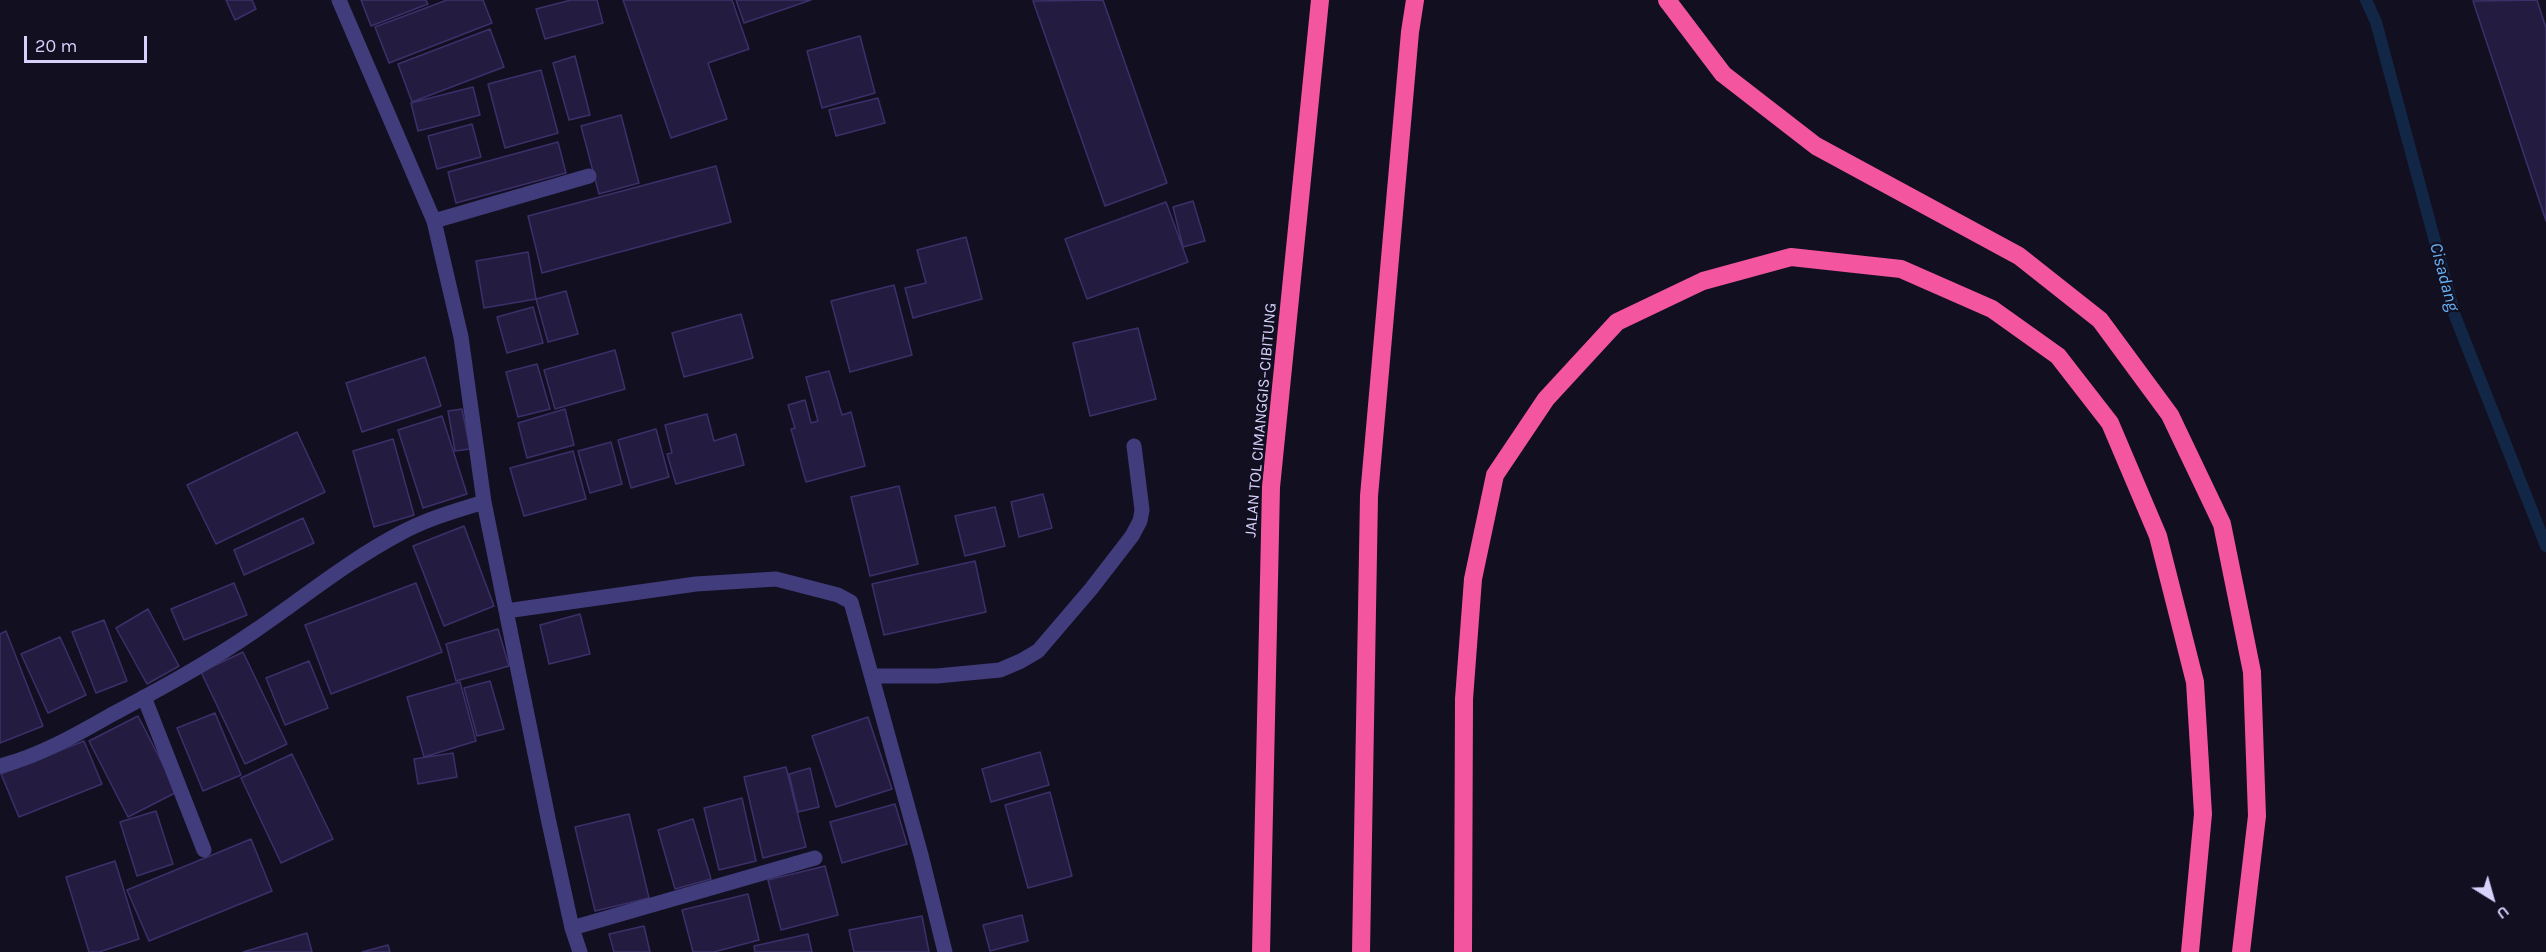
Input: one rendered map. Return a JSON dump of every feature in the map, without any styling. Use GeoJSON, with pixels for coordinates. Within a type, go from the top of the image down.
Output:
{"type":"FeatureCollection","features":[{"type":"Feature","properties":{"kind":"highway","name":"JALAN TOL CIMANGGIS–CIBITUNG"},"geometry":{"type":"LineString","coordinates":[[1261,952],[1271,487],[1320,0]]}},
{"type":"Feature","properties":{"kind":"highway"},"geometry":{"type":"LineString","coordinates":[[1361,952],[1369,496],[1410,32],[1415,0]]}},
{"type":"Feature","properties":{"kind":"highway"},"geometry":{"type":"LineString","coordinates":[[1666,0],[1723,74],[1816,146],[2019,256],[2100,320],[2170,415],[2222,524],[2252,672],[2257,816],[2241,952]]}},
{"type":"Feature","properties":{"kind":"highway"},"geometry":{"type":"LineString","coordinates":[[1463,952],[1464,699],[1473,579],[1495,475],[1546,399],[1617,322],[1703,281],[1791,257],[1902,269],[1992,309],[2058,356],[2110,423],[2158,536],[2196,682],[2202,813],[2190,952]]}},
{"type":"Feature","properties":{"kind":"street"},"geometry":{"type":"LineString","coordinates":[[339,0],[434,221],[461,337],[484,502],[572,928],[580,952]]}},
{"type":"Feature","properties":{"kind":"street"},"geometry":{"type":"LineString","coordinates":[[434,221],[589,176]]}},
{"type":"Feature","properties":{"kind":"street"},"geometry":{"type":"LineString","coordinates":[[872,676],[937,676],[1000,670],[1038,651],[1091,589],[1132,536],[1140,521],[1142,510],[1134,446]]}},
{"type":"Feature","properties":{"kind":"street"},"geometry":{"type":"LineString","coordinates":[[0,766],[19,761],[144,697],[255,631],[328,579],[399,534],[430,519],[484,502]]}},
{"type":"Feature","properties":{"kind":"street"},"geometry":{"type":"LineString","coordinates":[[506,611],[696,584],[776,579],[838,595],[851,602],[945,952]]}},
{"type":"Feature","properties":{"kind":"street"},"geometry":{"type":"LineString","coordinates":[[144,697],[204,850]]}},
{"type":"Feature","properties":{"kind":"street"},"geometry":{"type":"LineString","coordinates":[[572,928],[815,858]]}},
{"type":"Feature","properties":{"kind":"building"},"geometry":{"type":"Polygon","coordinates":[[[226,0],[252,0],[256,9],[235,20],[226,0]]]}},
{"type":"Feature","properties":{"kind":"building"},"geometry":{"type":"Polygon","coordinates":[[[361,0],[426,0],[428,4],[371,26],[361,0]]]}},
{"type":"Feature","properties":{"kind":"building"},"geometry":{"type":"Polygon","coordinates":[[[447,0],[483,0],[492,23],[389,63],[375,27],[447,0]]]}},
{"type":"Feature","properties":{"kind":"building"},"geometry":{"type":"Polygon","coordinates":[[[571,0],[597,0],[603,23],[545,39],[536,9],[571,0]]]}},
{"type":"Feature","properties":{"kind":"building"},"geometry":{"type":"Polygon","coordinates":[[[623,0],[732,0],[749,49],[708,63],[727,119],[671,138],[623,0]]]}},
{"type":"Feature","properties":{"kind":"building"},"geometry":{"type":"Polygon","coordinates":[[[736,0],[811,0],[744,23],[736,0]]]}},
{"type":"Feature","properties":{"kind":"building"},"geometry":{"type":"Polygon","coordinates":[[[1103,0],[1167,183],[1105,206],[1033,1],[1103,0]]]}},
{"type":"Feature","properties":{"kind":"building"},"geometry":{"type":"Polygon","coordinates":[[[2537,0],[2546,28],[2546,221],[2473,1],[2537,0]]]}},
{"type":"Feature","properties":{"kind":"building"},"geometry":{"type":"Polygon","coordinates":[[[490,29],[504,67],[412,102],[398,64],[490,29]]]}},
{"type":"Feature","properties":{"kind":"building"},"geometry":{"type":"Polygon","coordinates":[[[860,36],[875,93],[822,108],[807,51],[860,36]]]}},
{"type":"Feature","properties":{"kind":"building"},"geometry":{"type":"Polygon","coordinates":[[[575,56],[590,115],[569,120],[553,63],[575,56]]]}},
{"type":"Feature","properties":{"kind":"building"},"geometry":{"type":"Polygon","coordinates":[[[541,70],[558,133],[505,148],[488,84],[541,70]]]}},
{"type":"Feature","properties":{"kind":"building"},"geometry":{"type":"Polygon","coordinates":[[[473,87],[480,115],[418,131],[411,103],[473,87]]]}},
{"type":"Feature","properties":{"kind":"building"},"geometry":{"type":"Polygon","coordinates":[[[878,98],[885,123],[836,136],[829,110],[878,98]]]}},
{"type":"Feature","properties":{"kind":"building"},"geometry":{"type":"Polygon","coordinates":[[[621,115],[639,183],[599,194],[581,126],[621,115]]]}},
{"type":"Feature","properties":{"kind":"building"},"geometry":{"type":"Polygon","coordinates":[[[472,124],[481,157],[437,169],[428,136],[472,124]]]}},
{"type":"Feature","properties":{"kind":"building"},"geometry":{"type":"Polygon","coordinates":[[[558,142],[566,173],[456,203],[448,172],[558,142]]]}},
{"type":"Feature","properties":{"kind":"building"},"geometry":{"type":"Polygon","coordinates":[[[716,166],[731,222],[542,273],[528,216],[716,166]]]}},
{"type":"Feature","properties":{"kind":"building"},"geometry":{"type":"Polygon","coordinates":[[[1193,201],[1205,241],[1183,247],[1173,207],[1193,201]]]}},
{"type":"Feature","properties":{"kind":"building"},"geometry":{"type":"Polygon","coordinates":[[[1166,202],[1188,262],[1087,299],[1065,239],[1166,202]]]}},
{"type":"Feature","properties":{"kind":"building"},"geometry":{"type":"Polygon","coordinates":[[[966,237],[982,299],[913,318],[905,288],[926,283],[917,250],[966,237]]]}},
{"type":"Feature","properties":{"kind":"building"},"geometry":{"type":"Polygon","coordinates":[[[528,252],[536,299],[484,308],[476,261],[528,252]]]}},
{"type":"Feature","properties":{"kind":"building"},"geometry":{"type":"Polygon","coordinates":[[[894,285],[912,355],[850,372],[831,301],[894,285]]]}},
{"type":"Feature","properties":{"kind":"building"},"geometry":{"type":"Polygon","coordinates":[[[566,291],[578,334],[548,342],[536,299],[566,291]]]}},
{"type":"Feature","properties":{"kind":"building"},"geometry":{"type":"Polygon","coordinates":[[[533,307],[543,343],[507,353],[497,317],[533,307]]]}},
{"type":"Feature","properties":{"kind":"building"},"geometry":{"type":"Polygon","coordinates":[[[741,314],[753,358],[684,377],[672,333],[741,314]]]}},
{"type":"Feature","properties":{"kind":"building"},"geometry":{"type":"Polygon","coordinates":[[[1138,328],[1156,399],[1090,416],[1073,343],[1138,328]]]}},
{"type":"Feature","properties":{"kind":"building"},"geometry":{"type":"Polygon","coordinates":[[[615,350],[625,389],[555,409],[544,370],[615,350]]]}},
{"type":"Feature","properties":{"kind":"building"},"geometry":{"type":"Polygon","coordinates":[[[425,357],[441,406],[362,432],[346,383],[425,357]]]}},
{"type":"Feature","properties":{"kind":"building"},"geometry":{"type":"Polygon","coordinates":[[[537,364],[550,409],[518,417],[506,372],[537,364]]]}},
{"type":"Feature","properties":{"kind":"building"},"geometry":{"type":"Polygon","coordinates":[[[829,371],[842,415],[851,412],[865,466],[806,482],[791,429],[795,428],[788,405],[805,400],[811,423],[818,421],[806,377],[829,371]]]}},
{"type":"Feature","properties":{"kind":"building"},"geometry":{"type":"Polygon","coordinates":[[[462,409],[470,449],[455,451],[448,411],[462,409]]]}},
{"type":"Feature","properties":{"kind":"building"},"geometry":{"type":"Polygon","coordinates":[[[565,409],[574,445],[527,458],[518,423],[565,409]]]}},
{"type":"Feature","properties":{"kind":"building"},"geometry":{"type":"Polygon","coordinates":[[[707,414],[714,441],[736,434],[744,465],[676,484],[667,454],[672,453],[665,425],[707,414]]]}},
{"type":"Feature","properties":{"kind":"building"},"geometry":{"type":"Polygon","coordinates":[[[442,416],[467,494],[423,508],[398,430],[442,416]]]}},
{"type":"Feature","properties":{"kind":"building"},"geometry":{"type":"Polygon","coordinates":[[[656,429],[669,477],[631,488],[618,440],[656,429]]]}},
{"type":"Feature","properties":{"kind":"building"},"geometry":{"type":"Polygon","coordinates":[[[297,432],[325,492],[216,544],[187,485],[297,432]]]}},
{"type":"Feature","properties":{"kind":"building"},"geometry":{"type":"Polygon","coordinates":[[[393,439],[414,515],[374,527],[353,451],[393,439]]]}},
{"type":"Feature","properties":{"kind":"building"},"geometry":{"type":"Polygon","coordinates":[[[611,442],[622,484],[590,493],[578,451],[611,442]]]}},
{"type":"Feature","properties":{"kind":"building"},"geometry":{"type":"Polygon","coordinates":[[[573,451],[586,499],[524,516],[510,468],[573,451]]]}},
{"type":"Feature","properties":{"kind":"building"},"geometry":{"type":"Polygon","coordinates":[[[899,486],[918,564],[870,576],[851,497],[899,486]]]}},
{"type":"Feature","properties":{"kind":"building"},"geometry":{"type":"Polygon","coordinates":[[[1043,494],[1052,528],[1019,537],[1011,502],[1043,494]]]}},
{"type":"Feature","properties":{"kind":"building"},"geometry":{"type":"Polygon","coordinates":[[[995,507],[1005,546],[965,556],[955,516],[995,507]]]}},
{"type":"Feature","properties":{"kind":"building"},"geometry":{"type":"Polygon","coordinates":[[[303,518],[314,543],[244,575],[234,550],[303,518]]]}},
{"type":"Feature","properties":{"kind":"building"},"geometry":{"type":"Polygon","coordinates":[[[464,526],[494,606],[444,626],[413,546],[464,526]]]}},
{"type":"Feature","properties":{"kind":"building"},"geometry":{"type":"Polygon","coordinates":[[[975,561],[986,612],[884,635],[872,584],[975,561]]]}},
{"type":"Feature","properties":{"kind":"building"},"geometry":{"type":"Polygon","coordinates":[[[234,583],[247,615],[184,640],[171,609],[234,583]]]}},
{"type":"Feature","properties":{"kind":"building"},"geometry":{"type":"Polygon","coordinates":[[[416,583],[442,652],[331,694],[305,625],[416,583]]]}},
{"type":"Feature","properties":{"kind":"building"},"geometry":{"type":"Polygon","coordinates":[[[148,609],[179,666],[147,684],[116,628],[148,609]]]}},
{"type":"Feature","properties":{"kind":"building"},"geometry":{"type":"Polygon","coordinates":[[[580,614],[590,654],[549,664],[540,625],[580,614]]]}},
{"type":"Feature","properties":{"kind":"building"},"geometry":{"type":"Polygon","coordinates":[[[104,620],[127,681],[96,693],[72,632],[104,620]]]}},
{"type":"Feature","properties":{"kind":"building"},"geometry":{"type":"Polygon","coordinates":[[[498,629],[509,666],[456,681],[446,644],[498,629]]]}},
{"type":"Feature","properties":{"kind":"building"},"geometry":{"type":"Polygon","coordinates":[[[6,631],[43,726],[0,743],[0,634],[6,631]]]}},
{"type":"Feature","properties":{"kind":"building"},"geometry":{"type":"Polygon","coordinates":[[[60,637],[86,695],[48,713],[21,654],[60,637]]]}},
{"type":"Feature","properties":{"kind":"building"},"geometry":{"type":"Polygon","coordinates":[[[243,652],[287,744],[245,764],[201,672],[243,652]]]}},
{"type":"Feature","properties":{"kind":"building"},"geometry":{"type":"Polygon","coordinates":[[[309,661],[328,708],[285,725],[266,678],[309,661]]]}},
{"type":"Feature","properties":{"kind":"building"},"geometry":{"type":"Polygon","coordinates":[[[490,681],[504,729],[477,736],[464,688],[490,681]]]}},
{"type":"Feature","properties":{"kind":"building"},"geometry":{"type":"Polygon","coordinates":[[[460,682],[476,741],[424,757],[407,697],[460,682]]]}},
{"type":"Feature","properties":{"kind":"building"},"geometry":{"type":"Polygon","coordinates":[[[215,713],[241,775],[203,791],[177,728],[215,713]]]}},
{"type":"Feature","properties":{"kind":"building"},"geometry":{"type":"Polygon","coordinates":[[[138,716],[177,792],[128,817],[89,741],[138,716]]]}},
{"type":"Feature","properties":{"kind":"building"},"geometry":{"type":"Polygon","coordinates":[[[868,717],[892,789],[836,807],[812,736],[868,717]]]}},
{"type":"Feature","properties":{"kind":"building"},"geometry":{"type":"Polygon","coordinates":[[[84,741],[102,784],[19,817],[1,774],[84,741]]]}},
{"type":"Feature","properties":{"kind":"building"},"geometry":{"type":"Polygon","coordinates":[[[1040,752],[1049,785],[991,802],[982,769],[1040,752]]]}},
{"type":"Feature","properties":{"kind":"building"},"geometry":{"type":"Polygon","coordinates":[[[453,753],[457,777],[418,784],[414,759],[453,753]]]}},
{"type":"Feature","properties":{"kind":"building"},"geometry":{"type":"Polygon","coordinates":[[[292,754],[333,839],[281,863],[241,778],[292,754]]]}},
{"type":"Feature","properties":{"kind":"building"},"geometry":{"type":"Polygon","coordinates":[[[786,767],[806,847],[763,858],[744,777],[786,767]]]}},
{"type":"Feature","properties":{"kind":"building"},"geometry":{"type":"Polygon","coordinates":[[[810,768],[819,807],[798,812],[789,774],[810,768]]]}},
{"type":"Feature","properties":{"kind":"building"},"geometry":{"type":"Polygon","coordinates":[[[1050,792],[1072,876],[1028,888],[1005,805],[1050,792]]]}},
{"type":"Feature","properties":{"kind":"building"},"geometry":{"type":"Polygon","coordinates":[[[742,798],[756,861],[719,870],[704,808],[742,798]]]}},
{"type":"Feature","properties":{"kind":"building"},"geometry":{"type":"Polygon","coordinates":[[[895,804],[907,844],[842,863],[830,822],[895,804]]]}},
{"type":"Feature","properties":{"kind":"building"},"geometry":{"type":"Polygon","coordinates":[[[156,811],[173,864],[137,876],[120,822],[156,811]]]}},
{"type":"Feature","properties":{"kind":"building"},"geometry":{"type":"Polygon","coordinates":[[[629,814],[649,898],[595,911],[575,827],[629,814]]]}},
{"type":"Feature","properties":{"kind":"building"},"geometry":{"type":"Polygon","coordinates":[[[693,819],[711,879],[675,889],[658,830],[693,819]]]}},
{"type":"Feature","properties":{"kind":"building"},"geometry":{"type":"Polygon","coordinates":[[[251,839],[272,891],[149,941],[127,890],[251,839]]]}},
{"type":"Feature","properties":{"kind":"building"},"geometry":{"type":"Polygon","coordinates":[[[115,861],[139,939],[99,952],[89,952],[66,877],[115,861]]]}},
{"type":"Feature","properties":{"kind":"building"},"geometry":{"type":"Polygon","coordinates":[[[825,866],[838,915],[781,930],[768,880],[825,866]]]}},
{"type":"Feature","properties":{"kind":"building"},"geometry":{"type":"Polygon","coordinates":[[[748,894],[759,940],[714,952],[693,952],[682,910],[748,894]]]}},
{"type":"Feature","properties":{"kind":"building"},"geometry":{"type":"Polygon","coordinates":[[[1022,915],[1028,941],[990,951],[983,925],[1022,915]]]}},
{"type":"Feature","properties":{"kind":"building"},"geometry":{"type":"Polygon","coordinates":[[[922,916],[929,952],[854,952],[849,930],[922,916]]]}},
{"type":"Feature","properties":{"kind":"building"},"geometry":{"type":"Polygon","coordinates":[[[644,926],[650,952],[614,952],[609,934],[644,926]]]}},
{"type":"Feature","properties":{"kind":"building"},"geometry":{"type":"Polygon","coordinates":[[[307,933],[312,952],[243,952],[307,933]]]}},
{"type":"Feature","properties":{"kind":"building"},"geometry":{"type":"Polygon","coordinates":[[[808,934],[812,952],[755,952],[754,946],[808,934]]]}},
{"type":"Feature","properties":{"kind":"building"},"geometry":{"type":"Polygon","coordinates":[[[388,945],[390,952],[362,952],[388,945]]]}},
{"type":"Feature","properties":{"kind":"waterway","name":"Cisadang"},"geometry":{"type":"LineString","coordinates":[[2366,0],[2376,22],[2455,316],[2546,546]]}}]}
